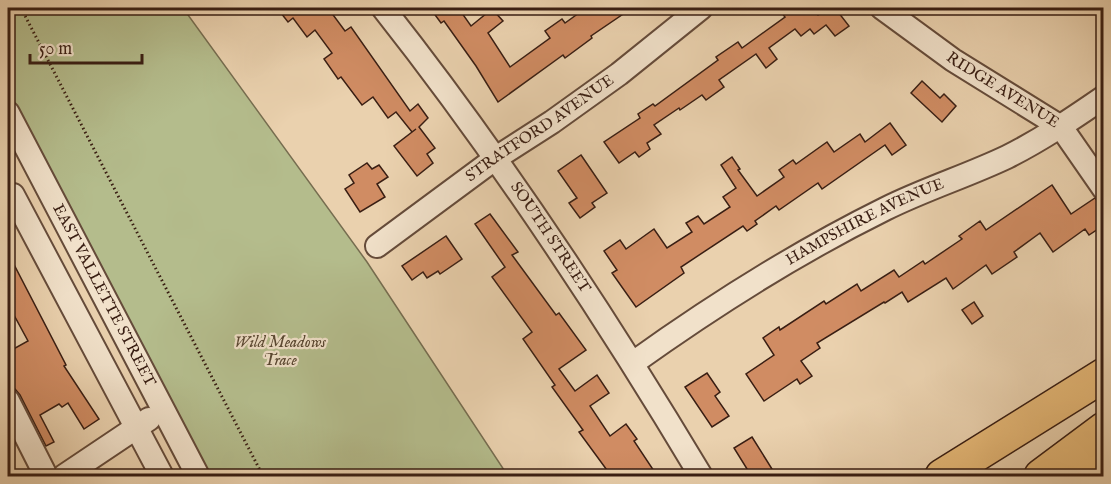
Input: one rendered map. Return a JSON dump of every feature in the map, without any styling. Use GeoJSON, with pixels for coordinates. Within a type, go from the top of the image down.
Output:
{"type":"FeatureCollection","features":[{"type":"Feature","properties":{"kind":"highway"},"geometry":{"type":"LineString","coordinates":[[942,477],[1104,375]]}},
{"type":"Feature","properties":{"kind":"highway"},"geometry":{"type":"LineString","coordinates":[[1041,477],[1104,429]]}},
{"type":"Feature","properties":{"kind":"highway"},"geometry":{"type":"LineString","coordinates":[[1090,477],[1104,468]]}},
{"type":"Feature","properties":{"kind":"street","name":"SOUTH STREET"},"geometry":{"type":"LineString","coordinates":[[383,8],[496,158],[633,363],[701,477]]}},
{"type":"Feature","properties":{"kind":"street","name":"STRATFORD AVENUE"},"geometry":{"type":"LineString","coordinates":[[377,246],[496,158],[552,122],[619,74],[701,8]]}},
{"type":"Feature","properties":{"kind":"street","name":"RIDGE AVENUE"},"geometry":{"type":"LineString","coordinates":[[882,8],[953,60],[1061,127],[1104,189]]}},
{"type":"Feature","properties":{"kind":"street","name":"HAMPSHIRE AVENUE"},"geometry":{"type":"LineString","coordinates":[[633,363],[694,319],[768,272],[899,203],[1006,157],[1061,127],[1104,97]]}},
{"type":"Feature","properties":{"kind":"street","name":"EAST VALLETTE STREET"},"geometry":{"type":"LineString","coordinates":[[8,113],[198,477]]}},
{"type":"Feature","properties":{"kind":"street"},"geometry":{"type":"LineString","coordinates":[[10,197],[41,176]]}},
{"type":"Feature","properties":{"kind":"street","name":"EAST VALLETTE STREET"},"geometry":{"type":"LineString","coordinates":[[10,197],[162,477]]}},
{"type":"Feature","properties":{"kind":"street"},"geometry":{"type":"LineString","coordinates":[[8,401],[46,477]]}},
{"type":"Feature","properties":{"kind":"street"},"geometry":{"type":"LineString","coordinates":[[64,477],[163,410]]}},
{"type":"Feature","properties":{"kind":"path"},"geometry":{"type":"LineString","coordinates":[[21,8],[263,477]]}},
{"type":"Feature","properties":{"kind":"green space","name":"Wild Meadows Trace"},"geometry":{"type":"Polygon","coordinates":[[[8,8],[183,8],[367,262],[508,476],[207,476],[8,95],[8,8]]]}},
{"type":"Feature","properties":{"kind":"building"},"geometry":{"type":"Polygon","coordinates":[[[277,8],[328,8],[345,31],[351,27],[410,111],[418,104],[428,118],[419,127],[435,148],[427,154],[433,163],[417,176],[394,146],[416,129],[412,132],[396,112],[388,118],[373,97],[362,105],[341,77],[338,79],[324,59],[332,53],[315,30],[307,37],[293,18],[288,22],[277,8]]]}},
{"type":"Feature","properties":{"kind":"building"},"geometry":{"type":"Polygon","coordinates":[[[430,8],[462,8],[459,9],[471,26],[492,9],[503,21],[488,33],[510,67],[550,38],[545,31],[562,19],[565,23],[586,8],[632,8],[591,36],[592,38],[565,58],[563,55],[498,102],[444,21],[441,23],[430,8]]]}},
{"type":"Feature","properties":{"kind":"building"},"geometry":{"type":"Polygon","coordinates":[[[778,8],[812,8],[818,15],[828,8],[835,8],[849,26],[835,36],[826,25],[814,34],[810,29],[801,36],[795,29],[769,48],[777,59],[766,68],[756,54],[719,80],[724,87],[706,100],[702,95],[654,125],[661,134],[647,143],[650,149],[639,157],[635,152],[619,163],[604,142],[640,118],[638,114],[653,104],[655,106],[718,60],[716,57],[738,42],[742,48],[785,17],[778,8]]]}},
{"type":"Feature","properties":{"kind":"building"},"geometry":{"type":"Polygon","coordinates":[[[922,81],[940,98],[944,94],[956,106],[942,122],[911,93],[922,81]]]}},
{"type":"Feature","properties":{"kind":"building"},"geometry":{"type":"Polygon","coordinates":[[[890,123],[906,145],[892,155],[885,145],[822,189],[818,183],[779,210],[776,206],[755,221],[757,224],[747,231],[743,226],[681,267],[684,273],[636,307],[612,273],[617,270],[604,251],[620,240],[626,249],[654,229],[667,248],[692,232],[686,223],[698,216],[704,224],[730,207],[723,197],[736,188],[721,165],[732,157],[740,169],[738,170],[757,196],[784,177],[779,170],[793,160],[796,164],[827,142],[834,152],[860,134],[865,142],[890,123]]]}},
{"type":"Feature","properties":{"kind":"building"},"geometry":{"type":"Polygon","coordinates":[[[581,155],[607,193],[592,203],[595,207],[580,218],[569,203],[577,198],[558,171],[581,155]]]}},
{"type":"Feature","properties":{"kind":"building"},"geometry":{"type":"Polygon","coordinates":[[[367,163],[372,169],[379,165],[388,177],[377,184],[385,197],[360,212],[345,189],[354,183],[349,175],[367,163]]]}},
{"type":"Feature","properties":{"kind":"building"},"geometry":{"type":"Polygon","coordinates":[[[1052,185],[1071,214],[1095,198],[1104,209],[1104,225],[1089,235],[1085,229],[1053,252],[1040,233],[1014,252],[1017,257],[992,274],[986,265],[953,289],[946,278],[908,302],[902,292],[817,343],[820,348],[801,361],[812,376],[800,384],[797,379],[764,401],[746,374],[774,355],[763,338],[779,327],[780,330],[824,301],[826,304],[857,284],[861,291],[894,270],[899,277],[923,261],[925,264],[962,239],[959,236],[980,221],[986,230],[1052,185]]]}},
{"type":"Feature","properties":{"kind":"building"},"geometry":{"type":"Polygon","coordinates":[[[490,214],[518,252],[512,255],[556,315],[559,313],[586,350],[559,369],[575,391],[597,375],[609,393],[590,406],[610,436],[626,424],[637,439],[634,441],[658,477],[612,477],[579,432],[583,430],[552,387],[555,385],[523,339],[532,332],[492,277],[505,267],[475,224],[490,214]]]}},
{"type":"Feature","properties":{"kind":"building"},"geometry":{"type":"Polygon","coordinates":[[[446,236],[462,259],[440,274],[438,271],[427,278],[423,272],[412,280],[402,266],[446,236]]]}},
{"type":"Feature","properties":{"kind":"building"},"geometry":{"type":"Polygon","coordinates":[[[8,253],[66,365],[64,366],[99,419],[84,429],[68,403],[62,407],[59,404],[40,415],[54,442],[46,446],[20,395],[15,389],[8,388],[8,352],[28,341],[8,304],[8,253]]]}},
{"type":"Feature","properties":{"kind":"building"},"geometry":{"type":"Polygon","coordinates":[[[974,302],[983,316],[972,324],[962,310],[974,302]]]}},
{"type":"Feature","properties":{"kind":"building"},"geometry":{"type":"Polygon","coordinates":[[[707,373],[720,392],[715,396],[729,416],[712,427],[685,387],[707,373]]]}},
{"type":"Feature","properties":{"kind":"building"},"geometry":{"type":"Polygon","coordinates":[[[752,437],[777,477],[752,477],[734,448],[752,437]]]}}]}
